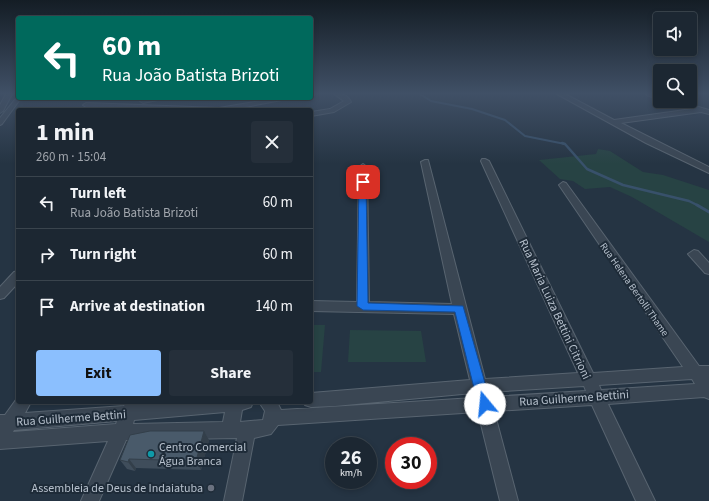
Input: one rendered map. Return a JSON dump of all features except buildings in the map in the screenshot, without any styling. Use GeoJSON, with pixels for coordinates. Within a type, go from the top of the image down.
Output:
{"type":"FeatureCollection","features":[{"type":"Feature","properties":{"kind":"street"},"geometry":{"type":"LineString","coordinates":[[605,117],[709,170]]}},
{"type":"Feature","properties":{"kind":"street"},"geometry":{"type":"LineString","coordinates":[[614,122],[647,117]]}},
{"type":"Feature","properties":{"kind":"street","name":"Rua Maria Luiza Bettini Citrioni"},"geometry":{"type":"LineString","coordinates":[[485,161],[646,501]]}},
{"type":"Feature","properties":{"kind":"street"},"geometry":{"type":"LineString","coordinates":[[425,162],[459,309],[485,404],[509,501]]}},
{"type":"Feature","properties":{"kind":"street"},"geometry":{"type":"LineString","coordinates":[[363,167],[363,306]]}},
{"type":"Feature","properties":{"kind":"street","name":"Rua Helena Bertolli Thame"},"geometry":{"type":"LineString","coordinates":[[563,185],[702,373],[709,391]]}},
{"type":"Feature","properties":{"kind":"street"},"geometry":{"type":"LineString","coordinates":[[694,254],[709,270]]}},
{"type":"Feature","properties":{"kind":"street"},"geometry":{"type":"LineString","coordinates":[[0,295],[16,277]]}},
{"type":"Feature","properties":{"kind":"street"},"geometry":{"type":"LineString","coordinates":[[313,306],[459,309]]}},
{"type":"Feature","properties":{"kind":"street","name":"Rua Guilherme Bettini"},"geometry":{"type":"LineString","coordinates":[[313,400],[479,386],[702,373]]}},
{"type":"Feature","properties":{"kind":"street","name":"Rua Guilherme Bettini"},"geometry":{"type":"LineString","coordinates":[[0,441],[121,432],[215,430],[240,431],[265,428],[270,424],[272,418],[709,391]]}},
{"type":"Feature","properties":{"kind":"street"},"geometry":{"type":"LineString","coordinates":[[0,437],[5,422],[21,404]]}},
{"type":"Feature","properties":{"kind":"street","name":"Rua Guilherme Bettini"},"geometry":{"type":"LineString","coordinates":[[5,422],[131,408],[219,404]]}},
{"type":"Feature","properties":{"kind":"street","name":"Rua Guilherme Bettini"},"geometry":{"type":"LineString","coordinates":[[240,404],[230,422],[240,431]]}},
{"type":"Feature","properties":{"kind":"street"},"geometry":{"type":"LineString","coordinates":[[269,404],[273,409],[272,418]]}},
{"type":"Feature","properties":{"kind":"street"},"geometry":{"type":"LineString","coordinates":[[90,501],[131,408]]}},
{"type":"Feature","properties":{"kind":"street"},"geometry":{"type":"LineString","coordinates":[[233,501],[240,431]]}},
{"type":"Feature","properties":{"kind":"green space"},"geometry":{"type":"Polygon","coordinates":[[[598,149],[610,151],[643,172],[663,175],[709,190],[709,242],[632,197],[610,187],[585,189],[573,181],[560,179],[539,160],[596,154],[598,149]]]}},
{"type":"Feature","properties":{"kind":"green space"},"geometry":{"type":"Polygon","coordinates":[[[313,325],[325,325],[321,372],[313,372],[313,325]]]}},
{"type":"Feature","properties":{"kind":"green space"},"geometry":{"type":"Polygon","coordinates":[[[350,330],[421,331],[426,362],[348,362],[350,330]]]}},
{"type":"Feature","properties":{"kind":"waterway"},"geometry":{"type":"LineString","coordinates":[[497,117],[505,120],[525,136],[565,144]]}},
{"type":"Feature","properties":{"kind":"waterway"},"geometry":{"type":"LineString","coordinates":[[565,144],[587,169],[623,185],[689,201],[697,205]]}},
{"type":"Feature","properties":{"kind":"waterway"},"geometry":{"type":"LineString","coordinates":[[697,205],[709,212]]}},
{"type":"Feature","properties":{"kind":"place","name":"Centro Comercial Água Branca"},"geometry":{"type":"Point","coordinates":[151,454]}},
{"type":"Feature","properties":{"kind":"place","name":"Assembleia de Deus de Indaiatuba"},"geometry":{"type":"Point","coordinates":[211,488]}},
{"type":"Feature","properties":{"kind":"route"},"geometry":{"type":"LineString","coordinates":[[363,182],[363,306],[459,309],[485,404]]}}]}
